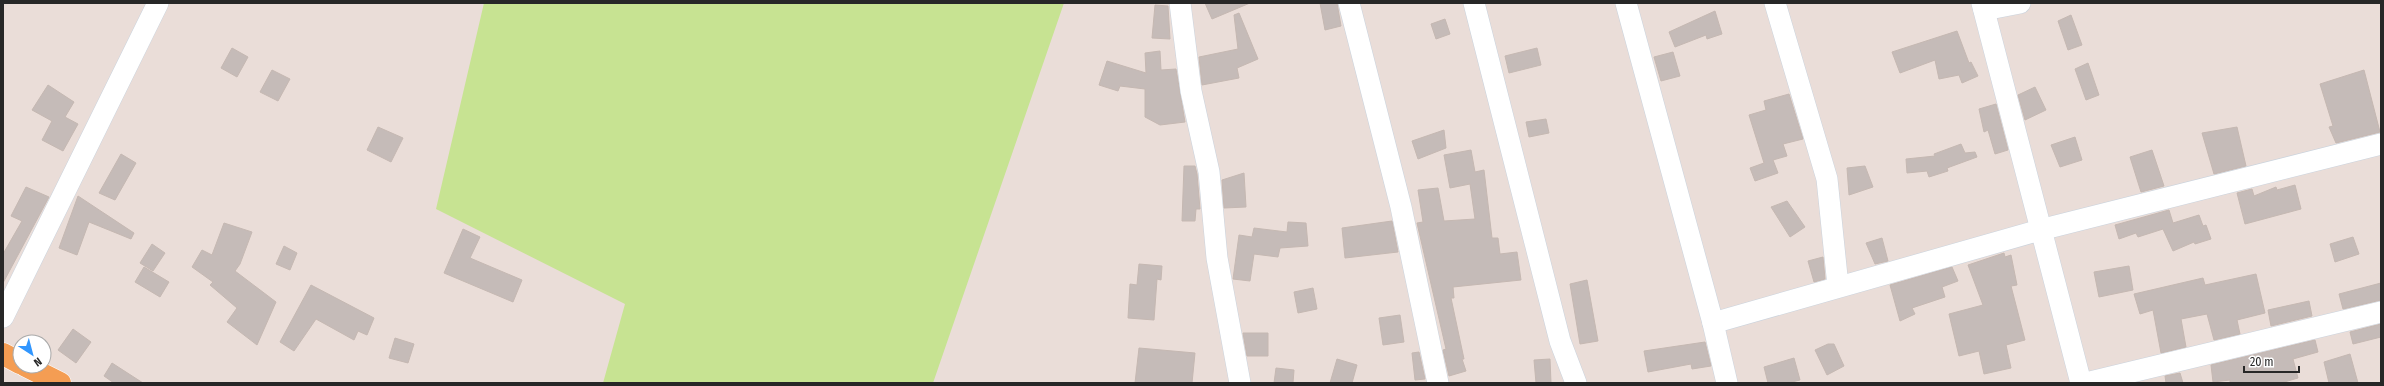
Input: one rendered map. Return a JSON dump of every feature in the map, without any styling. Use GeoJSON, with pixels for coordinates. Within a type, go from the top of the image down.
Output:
{"type":"FeatureCollection","features":[{"type":"Feature","properties":{"kind":"main road"},"geometry":{"type":"LineString","coordinates":[[3,354],[12,359]]}},
{"type":"Feature","properties":{"kind":"main road"},"geometry":{"type":"LineString","coordinates":[[42,374],[60,383]]}},
{"type":"Feature","properties":{"kind":"street"},"geometry":{"type":"LineString","coordinates":[[3,317],[158,3]]}},
{"type":"Feature","properties":{"kind":"street"},"geometry":{"type":"LineString","coordinates":[[1180,3],[1191,91],[1208,172],[1217,258],[1240,383]]}},
{"type":"Feature","properties":{"kind":"street"},"geometry":{"type":"LineString","coordinates":[[1349,3],[1401,207],[1438,383]]}},
{"type":"Feature","properties":{"kind":"street"},"geometry":{"type":"LineString","coordinates":[[1474,3],[1560,341],[1576,383]]}},
{"type":"Feature","properties":{"kind":"street"},"geometry":{"type":"LineString","coordinates":[[1626,3],[1713,323],[1727,383]]}},
{"type":"Feature","properties":{"kind":"street"},"geometry":{"type":"LineString","coordinates":[[1775,3],[1827,179],[1838,286]]}},
{"type":"Feature","properties":{"kind":"street"},"geometry":{"type":"LineString","coordinates":[[2020,3],[1983,6],[2081,383]]}},
{"type":"Feature","properties":{"kind":"street"},"geometry":{"type":"LineString","coordinates":[[1713,323],[1838,286],[2040,230],[2381,144]]}},
{"type":"Feature","properties":{"kind":"street"},"geometry":{"type":"LineString","coordinates":[[2086,383],[2381,312]]}},
{"type":"Feature","properties":{"kind":"green space"},"geometry":{"type":"Polygon","coordinates":[[[484,3],[1064,3],[933,383],[603,383],[625,304],[436,209],[484,3]]]}},
{"type":"Feature","properties":{"kind":"building"},"geometry":{"type":"Polygon","coordinates":[[[1205,3],[1250,3],[1212,19],[1205,3]]]}},
{"type":"Feature","properties":{"kind":"building"},"geometry":{"type":"Polygon","coordinates":[[[1320,3],[1337,3],[1341,26],[1325,30],[1320,3]]]}},
{"type":"Feature","properties":{"kind":"building"},"geometry":{"type":"Polygon","coordinates":[[[1155,5],[1168,6],[1170,39],[1152,38],[1155,5]]]}},
{"type":"Feature","properties":{"kind":"building"},"geometry":{"type":"Polygon","coordinates":[[[1715,11],[1722,34],[1707,39],[1706,35],[1675,47],[1669,32],[1715,11]]]}},
{"type":"Feature","properties":{"kind":"building"},"geometry":{"type":"Polygon","coordinates":[[[1239,13],[1258,59],[1237,68],[1239,78],[1202,85],[1199,57],[1238,49],[1234,15],[1239,13]]]}},
{"type":"Feature","properties":{"kind":"building"},"geometry":{"type":"Polygon","coordinates":[[[2071,15],[2082,45],[2068,50],[2058,21],[2071,15]]]}},
{"type":"Feature","properties":{"kind":"building"},"geometry":{"type":"Polygon","coordinates":[[[1445,19],[1450,34],[1436,39],[1431,24],[1445,19]]]}},
{"type":"Feature","properties":{"kind":"building"},"geometry":{"type":"Polygon","coordinates":[[[1957,31],[1969,63],[1971,62],[1978,76],[1962,83],[1959,75],[1939,79],[1935,60],[1900,73],[1892,52],[1957,31]]]}},
{"type":"Feature","properties":{"kind":"building"},"geometry":{"type":"Polygon","coordinates":[[[232,48],[248,57],[237,77],[221,68],[232,48]]]}},
{"type":"Feature","properties":{"kind":"building"},"geometry":{"type":"Polygon","coordinates":[[[1537,48],[1541,65],[1509,73],[1505,56],[1537,48]]]}},
{"type":"Feature","properties":{"kind":"building"},"geometry":{"type":"Polygon","coordinates":[[[1160,51],[1161,70],[1176,69],[1185,122],[1160,125],[1145,117],[1145,89],[1120,86],[1118,91],[1099,85],[1107,61],[1146,73],[1145,53],[1160,51]]]}},
{"type":"Feature","properties":{"kind":"building"},"geometry":{"type":"Polygon","coordinates":[[[1673,52],[1680,76],[1661,81],[1654,57],[1673,52]]]}},
{"type":"Feature","properties":{"kind":"building"},"geometry":{"type":"Polygon","coordinates":[[[2088,63],[2099,95],[2086,100],[2075,69],[2088,63]]]}},
{"type":"Feature","properties":{"kind":"building"},"geometry":{"type":"Polygon","coordinates":[[[272,70],[290,79],[278,101],[260,92],[272,70]]]}},
{"type":"Feature","properties":{"kind":"building"},"geometry":{"type":"Polygon","coordinates":[[[2364,70],[2380,132],[2336,143],[2329,127],[2333,126],[2320,84],[2364,70]]]}},
{"type":"Feature","properties":{"kind":"building"},"geometry":{"type":"Polygon","coordinates":[[[48,85],[74,102],[65,117],[78,124],[63,151],[42,140],[52,121],[32,110],[48,85]]]}},
{"type":"Feature","properties":{"kind":"building"},"geometry":{"type":"Polygon","coordinates":[[[2035,87],[2046,110],[2025,120],[2018,95],[2035,87]]]}},
{"type":"Feature","properties":{"kind":"building"},"geometry":{"type":"Polygon","coordinates":[[[1789,94],[1803,139],[1783,144],[1787,156],[1773,160],[1778,173],[1755,181],[1750,168],[1764,163],[1749,115],[1766,110],[1764,101],[1789,94]]]}},
{"type":"Feature","properties":{"kind":"building"},"geometry":{"type":"Polygon","coordinates":[[[1996,104],[2008,150],[1995,154],[1988,130],[1984,132],[1979,109],[1996,104]]]}},
{"type":"Feature","properties":{"kind":"building"},"geometry":{"type":"Polygon","coordinates":[[[1546,119],[1549,133],[1529,137],[1526,122],[1546,119]]]}},
{"type":"Feature","properties":{"kind":"building"},"geometry":{"type":"Polygon","coordinates":[[[378,127],[403,138],[391,162],[367,150],[378,127]]]}},
{"type":"Feature","properties":{"kind":"building"},"geometry":{"type":"Polygon","coordinates":[[[2237,127],[2246,166],[2214,174],[2202,133],[2237,127]]]}},
{"type":"Feature","properties":{"kind":"building"},"geometry":{"type":"Polygon","coordinates":[[[1444,130],[1446,148],[1418,159],[1412,141],[1444,130]]]}},
{"type":"Feature","properties":{"kind":"building"},"geometry":{"type":"Polygon","coordinates":[[[2075,137],[2082,160],[2060,167],[2051,145],[2075,137]]]}},
{"type":"Feature","properties":{"kind":"building"},"geometry":{"type":"Polygon","coordinates":[[[1961,144],[1965,153],[1975,152],[1977,157],[1947,168],[1948,171],[1929,177],[1927,171],[1907,173],[1906,159],[1935,156],[1934,154],[1961,144]]]}},
{"type":"Feature","properties":{"kind":"building"},"geometry":{"type":"Polygon","coordinates":[[[1471,150],[1475,172],[1484,170],[1492,238],[1498,238],[1500,254],[1517,252],[1521,280],[1453,287],[1454,298],[1451,298],[1464,359],[1462,359],[1466,371],[1449,376],[1443,350],[1446,349],[1417,223],[1423,222],[1418,190],[1438,188],[1444,221],[1475,219],[1470,184],[1450,188],[1444,155],[1471,150]]]}},
{"type":"Feature","properties":{"kind":"building"},"geometry":{"type":"Polygon","coordinates":[[[2152,150],[2164,186],[2141,192],[2130,157],[2152,150]]]}},
{"type":"Feature","properties":{"kind":"building"},"geometry":{"type":"Polygon","coordinates":[[[121,154],[136,163],[115,200],[99,193],[121,154]]]}},
{"type":"Feature","properties":{"kind":"building"},"geometry":{"type":"Polygon","coordinates":[[[1184,166],[1195,166],[1197,174],[1200,209],[1196,209],[1195,221],[1182,221],[1184,166]]]}},
{"type":"Feature","properties":{"kind":"building"},"geometry":{"type":"Polygon","coordinates":[[[1865,166],[1873,187],[1849,195],[1847,168],[1865,166]]]}},
{"type":"Feature","properties":{"kind":"building"},"geometry":{"type":"Polygon","coordinates":[[[1244,173],[1246,207],[1224,208],[1222,180],[1244,173]]]}},
{"type":"Feature","properties":{"kind":"building"},"geometry":{"type":"Polygon","coordinates":[[[2295,185],[2301,209],[2245,224],[2237,193],[2252,189],[2254,196],[2276,187],[2277,190],[2295,185]]]}},
{"type":"Feature","properties":{"kind":"building"},"geometry":{"type":"Polygon","coordinates":[[[26,187],[49,197],[3,283],[3,254],[22,221],[11,216],[26,187]]]}},
{"type":"Feature","properties":{"kind":"building"},"geometry":{"type":"Polygon","coordinates":[[[78,196],[134,233],[131,239],[89,222],[77,255],[59,248],[78,196]]]}},
{"type":"Feature","properties":{"kind":"building"},"geometry":{"type":"Polygon","coordinates":[[[1787,201],[1805,227],[1790,237],[1771,207],[1787,201]]]}},
{"type":"Feature","properties":{"kind":"building"},"geometry":{"type":"Polygon","coordinates":[[[2169,210],[2173,223],[2199,215],[2203,226],[2206,225],[2211,239],[2195,244],[2194,242],[2173,251],[2163,229],[2138,237],[2136,233],[2119,239],[2115,225],[2169,210]]]}},
{"type":"Feature","properties":{"kind":"building"},"geometry":{"type":"Polygon","coordinates":[[[1392,221],[1398,252],[1345,258],[1342,228],[1392,221]]]}},
{"type":"Feature","properties":{"kind":"building"},"geometry":{"type":"Polygon","coordinates":[[[1288,222],[1306,223],[1308,246],[1280,248],[1278,257],[1254,254],[1250,281],[1233,279],[1239,235],[1252,237],[1254,228],[1287,232],[1288,222]]]}},
{"type":"Feature","properties":{"kind":"building"},"geometry":{"type":"Polygon","coordinates":[[[224,223],[252,232],[240,264],[235,271],[276,302],[257,345],[227,322],[237,308],[210,285],[213,282],[192,267],[202,250],[212,255],[224,223]]]}},
{"type":"Feature","properties":{"kind":"building"},"geometry":{"type":"Polygon","coordinates":[[[463,229],[480,237],[470,258],[522,280],[513,302],[444,273],[463,229]]]}},
{"type":"Feature","properties":{"kind":"building"},"geometry":{"type":"Polygon","coordinates":[[[2353,237],[2359,254],[2335,262],[2330,244],[2353,237]]]}},
{"type":"Feature","properties":{"kind":"building"},"geometry":{"type":"Polygon","coordinates":[[[1882,238],[1888,261],[1875,264],[1866,243],[1882,238]]]}},
{"type":"Feature","properties":{"kind":"building"},"geometry":{"type":"Polygon","coordinates":[[[152,244],[165,253],[153,271],[140,263],[152,244]]]}},
{"type":"Feature","properties":{"kind":"building"},"geometry":{"type":"Polygon","coordinates":[[[284,246],[297,253],[290,270],[276,264],[284,246]]]}},
{"type":"Feature","properties":{"kind":"building"},"geometry":{"type":"Polygon","coordinates":[[[2004,253],[2005,257],[2011,255],[2017,285],[2011,286],[2025,340],[2006,345],[2011,368],[1984,374],[1979,351],[1959,356],[1949,314],[1983,305],[1968,265],[2004,253]]]}},
{"type":"Feature","properties":{"kind":"building"},"geometry":{"type":"Polygon","coordinates":[[[1823,257],[1825,279],[1814,282],[1808,261],[1823,257]]]}},
{"type":"Feature","properties":{"kind":"building"},"geometry":{"type":"Polygon","coordinates":[[[1139,264],[1162,266],[1161,280],[1157,279],[1154,320],[1128,318],[1130,284],[1137,285],[1139,264]]]}},
{"type":"Feature","properties":{"kind":"building"},"geometry":{"type":"Polygon","coordinates":[[[2129,266],[2133,290],[2099,297],[2094,272],[2129,266]]]}},
{"type":"Feature","properties":{"kind":"building"},"geometry":{"type":"Polygon","coordinates":[[[144,267],[169,282],[160,297],[135,282],[144,267]]]}},
{"type":"Feature","properties":{"kind":"building"},"geometry":{"type":"Polygon","coordinates":[[[1952,267],[1958,281],[1942,287],[1945,297],[1912,308],[1915,314],[1900,321],[1890,285],[1952,267]]]}},
{"type":"Feature","properties":{"kind":"building"},"geometry":{"type":"Polygon","coordinates":[[[2256,274],[2265,313],[2237,320],[2240,334],[2214,340],[2207,314],[2181,319],[2186,347],[2161,353],[2153,310],[2140,314],[2134,294],[2203,278],[2205,285],[2256,274]]]}},
{"type":"Feature","properties":{"kind":"building"},"geometry":{"type":"Polygon","coordinates":[[[1587,280],[1598,341],[1580,344],[1570,284],[1587,280]]]}},
{"type":"Feature","properties":{"kind":"building"},"geometry":{"type":"Polygon","coordinates":[[[2381,283],[2381,300],[2343,309],[2339,294],[2381,283]]]}},
{"type":"Feature","properties":{"kind":"building"},"geometry":{"type":"Polygon","coordinates":[[[311,285],[374,318],[367,335],[358,331],[354,340],[316,319],[294,351],[280,342],[311,285]]]}},
{"type":"Feature","properties":{"kind":"building"},"geometry":{"type":"Polygon","coordinates":[[[1313,288],[1317,309],[1298,313],[1294,292],[1313,288]]]}},
{"type":"Feature","properties":{"kind":"building"},"geometry":{"type":"Polygon","coordinates":[[[2309,301],[2312,316],[2271,326],[2268,310],[2309,301]]]}},
{"type":"Feature","properties":{"kind":"building"},"geometry":{"type":"Polygon","coordinates":[[[1400,315],[1404,342],[1383,345],[1379,318],[1400,315]]]}},
{"type":"Feature","properties":{"kind":"building"},"geometry":{"type":"Polygon","coordinates":[[[2381,324],[2381,337],[2353,344],[2350,332],[2381,324]]]}},
{"type":"Feature","properties":{"kind":"building"},"geometry":{"type":"Polygon","coordinates":[[[73,329],[91,342],[76,363],[58,350],[73,329]]]}},
{"type":"Feature","properties":{"kind":"building"},"geometry":{"type":"Polygon","coordinates":[[[1243,333],[1268,333],[1268,356],[1247,356],[1243,333]]]}},
{"type":"Feature","properties":{"kind":"building"},"geometry":{"type":"Polygon","coordinates":[[[395,338],[414,344],[408,363],[389,358],[395,338]]]}},
{"type":"Feature","properties":{"kind":"building"},"geometry":{"type":"Polygon","coordinates":[[[2315,340],[2318,352],[2293,359],[2298,378],[2281,383],[2230,383],[2230,380],[2213,382],[2211,365],[2315,340]]]}},
{"type":"Feature","properties":{"kind":"building"},"geometry":{"type":"Polygon","coordinates":[[[1705,342],[1711,366],[1692,369],[1691,364],[1648,372],[1644,351],[1705,342]]]}},
{"type":"Feature","properties":{"kind":"building"},"geometry":{"type":"Polygon","coordinates":[[[1828,344],[1834,344],[1844,366],[1827,375],[1815,350],[1828,344]]]}},
{"type":"Feature","properties":{"kind":"building"},"geometry":{"type":"Polygon","coordinates":[[[1139,348],[1195,353],[1192,383],[1135,383],[1139,348]]]}},
{"type":"Feature","properties":{"kind":"building"},"geometry":{"type":"Polygon","coordinates":[[[1419,352],[1425,379],[1415,380],[1412,353],[1419,352]]]}},
{"type":"Feature","properties":{"kind":"building"},"geometry":{"type":"Polygon","coordinates":[[[2350,354],[2358,383],[2329,383],[2324,362],[2350,354]]]}},
{"type":"Feature","properties":{"kind":"building"},"geometry":{"type":"Polygon","coordinates":[[[1794,358],[1800,380],[1788,383],[1768,383],[1764,367],[1794,358]]]}},
{"type":"Feature","properties":{"kind":"building"},"geometry":{"type":"Polygon","coordinates":[[[1337,359],[1357,365],[1352,383],[1330,383],[1337,359]]]}},
{"type":"Feature","properties":{"kind":"building"},"geometry":{"type":"Polygon","coordinates":[[[1550,359],[1551,383],[1536,383],[1534,360],[1550,359]]]}},
{"type":"Feature","properties":{"kind":"building"},"geometry":{"type":"Polygon","coordinates":[[[112,363],[143,383],[114,383],[104,376],[112,363]]]}},
{"type":"Feature","properties":{"kind":"building"},"geometry":{"type":"Polygon","coordinates":[[[1276,368],[1294,370],[1293,383],[1274,383],[1276,368]]]}},
{"type":"Feature","properties":{"kind":"building"},"geometry":{"type":"Polygon","coordinates":[[[2180,373],[2183,383],[2166,383],[2165,376],[2180,373]]]}}]}
